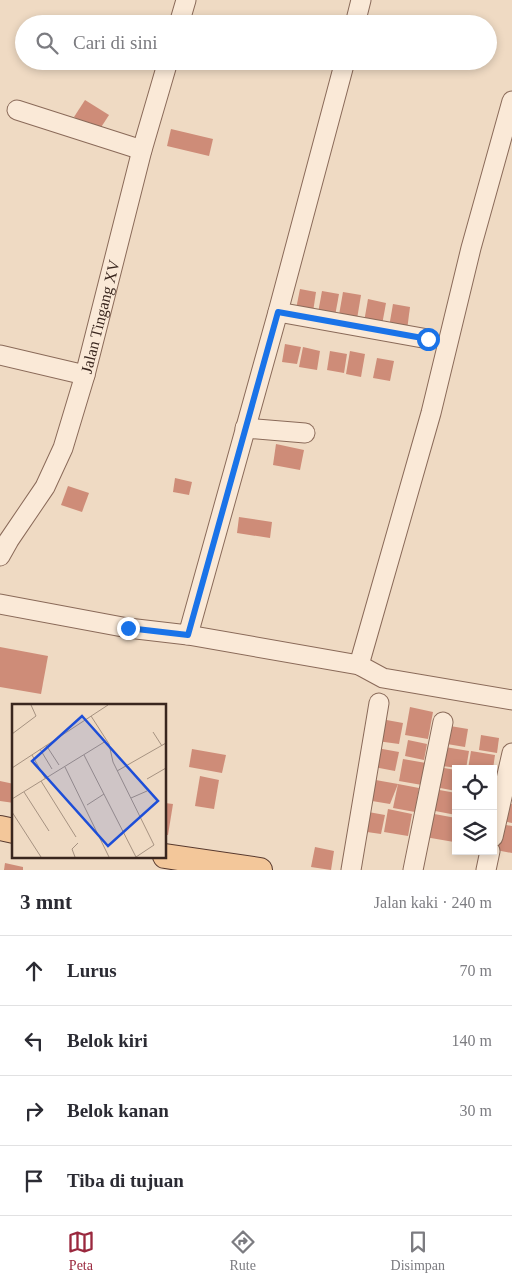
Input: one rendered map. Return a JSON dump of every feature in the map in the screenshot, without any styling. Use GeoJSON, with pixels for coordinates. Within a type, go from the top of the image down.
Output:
{"type":"FeatureCollection","features":[{"type":"Feature","properties":{"kind":"main road"},"geometry":{"type":"LineString","coordinates":[[166,856],[260,870]]}},
{"type":"Feature","properties":{"kind":"street"},"geometry":{"type":"LineString","coordinates":[[182,15],[186,0]]}},
{"type":"Feature","properties":{"kind":"street"},"geometry":{"type":"LineString","coordinates":[[357,15],[361,0]]}},
{"type":"Feature","properties":{"kind":"street","name":"Jalan Tingang XV"},"geometry":{"type":"LineString","coordinates":[[0,556],[46,487],[63,448],[85,375],[142,150],[165,70]]}},
{"type":"Feature","properties":{"kind":"street"},"geometry":{"type":"LineString","coordinates":[[188,635],[278,312],[343,70]]}},
{"type":"Feature","properties":{"kind":"street"},"geometry":{"type":"LineString","coordinates":[[359,665],[429,422],[471,248],[512,101]]}},
{"type":"Feature","properties":{"kind":"street"},"geometry":{"type":"LineString","coordinates":[[17,110],[142,150]]}},
{"type":"Feature","properties":{"kind":"street"},"geometry":{"type":"LineString","coordinates":[[278,312],[428,339]]}},
{"type":"Feature","properties":{"kind":"street"},"geometry":{"type":"LineString","coordinates":[[0,356],[85,375]]}},
{"type":"Feature","properties":{"kind":"street"},"geometry":{"type":"LineString","coordinates":[[245,428],[304,432]]}},
{"type":"Feature","properties":{"kind":"street"},"geometry":{"type":"LineString","coordinates":[[0,604],[128,628],[188,635],[359,665],[383,678],[512,700]]}},
{"type":"Feature","properties":{"kind":"street"},"geometry":{"type":"LineString","coordinates":[[351,870],[380,703]]}},
{"type":"Feature","properties":{"kind":"street"},"geometry":{"type":"LineString","coordinates":[[413,870],[443,722]]}},
{"type":"Feature","properties":{"kind":"street"},"geometry":{"type":"LineString","coordinates":[[497,819],[512,753]]}},
{"type":"Feature","properties":{"kind":"street"},"geometry":{"type":"LineString","coordinates":[[486,870],[489,855]]}},
{"type":"Feature","properties":{"kind":"building"},"geometry":{"type":"Polygon","coordinates":[[[85,100],[109,115],[98,132],[74,117],[85,100]]]}},
{"type":"Feature","properties":{"kind":"building"},"geometry":{"type":"Polygon","coordinates":[[[171,129],[213,139],[209,156],[167,146],[171,129]]]}},
{"type":"Feature","properties":{"kind":"building"},"geometry":{"type":"Polygon","coordinates":[[[300,289],[316,292],[313,312],[296,309],[300,289]]]}},
{"type":"Feature","properties":{"kind":"building"},"geometry":{"type":"Polygon","coordinates":[[[322,291],[339,294],[335,316],[318,313],[322,291]]]}},
{"type":"Feature","properties":{"kind":"building"},"geometry":{"type":"Polygon","coordinates":[[[343,292],[361,295],[357,319],[339,315],[343,292]]]}},
{"type":"Feature","properties":{"kind":"building"},"geometry":{"type":"Polygon","coordinates":[[[368,299],[386,303],[382,325],[364,322],[368,299]]]}},
{"type":"Feature","properties":{"kind":"building"},"geometry":{"type":"Polygon","coordinates":[[[393,304],[410,307],[407,330],[389,327],[393,304]]]}},
{"type":"Feature","properties":{"kind":"building"},"geometry":{"type":"Polygon","coordinates":[[[285,344],[301,347],[297,364],[282,362],[285,344]]]}},
{"type":"Feature","properties":{"kind":"building"},"geometry":{"type":"Polygon","coordinates":[[[303,347],[320,351],[317,370],[299,367],[303,347]]]}},
{"type":"Feature","properties":{"kind":"building"},"geometry":{"type":"Polygon","coordinates":[[[330,351],[347,354],[344,373],[327,370],[330,351]]]}},
{"type":"Feature","properties":{"kind":"building"},"geometry":{"type":"Polygon","coordinates":[[[350,351],[365,354],[361,377],[346,374],[350,351]]]}},
{"type":"Feature","properties":{"kind":"building"},"geometry":{"type":"Polygon","coordinates":[[[377,358],[394,361],[390,381],[373,378],[377,358]]]}},
{"type":"Feature","properties":{"kind":"building"},"geometry":{"type":"Polygon","coordinates":[[[276,444],[304,450],[300,470],[273,465],[276,444]]]}},
{"type":"Feature","properties":{"kind":"building"},"geometry":{"type":"Polygon","coordinates":[[[175,478],[192,482],[189,495],[173,492],[175,478]]]}},
{"type":"Feature","properties":{"kind":"building"},"geometry":{"type":"Polygon","coordinates":[[[68,486],[89,493],[82,512],[61,505],[68,486]]]}},
{"type":"Feature","properties":{"kind":"building"},"geometry":{"type":"Polygon","coordinates":[[[239,517],[272,522],[270,538],[237,533],[239,517]]]}},
{"type":"Feature","properties":{"kind":"building"},"geometry":{"type":"Polygon","coordinates":[[[0,647],[48,656],[41,694],[0,687],[0,647]]]}},
{"type":"Feature","properties":{"kind":"building"},"geometry":{"type":"Polygon","coordinates":[[[410,707],[433,712],[428,739],[405,735],[410,707]]]}},
{"type":"Feature","properties":{"kind":"building"},"geometry":{"type":"Polygon","coordinates":[[[381,719],[403,723],[399,744],[377,741],[381,719]]]}},
{"type":"Feature","properties":{"kind":"building"},"geometry":{"type":"Polygon","coordinates":[[[450,726],[468,729],[465,747],[447,744],[450,726]]]}},
{"type":"Feature","properties":{"kind":"building"},"geometry":{"type":"Polygon","coordinates":[[[481,735],[499,738],[497,753],[479,750],[481,735]]]}},
{"type":"Feature","properties":{"kind":"building"},"geometry":{"type":"Polygon","coordinates":[[[408,740],[427,744],[424,760],[405,756],[408,740]]]}},
{"type":"Feature","properties":{"kind":"building"},"geometry":{"type":"Polygon","coordinates":[[[445,747],[469,751],[467,765],[452,765],[452,767],[442,766],[445,747]]]}},
{"type":"Feature","properties":{"kind":"building"},"geometry":{"type":"Polygon","coordinates":[[[377,748],[399,752],[395,771],[374,767],[377,748]]]}},
{"type":"Feature","properties":{"kind":"building"},"geometry":{"type":"Polygon","coordinates":[[[192,749],[226,755],[222,773],[189,767],[192,749]]]}},
{"type":"Feature","properties":{"kind":"building"},"geometry":{"type":"Polygon","coordinates":[[[471,751],[495,755],[494,765],[469,765],[471,751]]]}},
{"type":"Feature","properties":{"kind":"building"},"geometry":{"type":"Polygon","coordinates":[[[403,759],[426,763],[422,785],[399,781],[403,759]]]}},
{"type":"Feature","properties":{"kind":"building"},"geometry":{"type":"Polygon","coordinates":[[[438,767],[452,769],[452,790],[435,787],[438,767]]]}},
{"type":"Feature","properties":{"kind":"building"},"geometry":{"type":"Polygon","coordinates":[[[200,776],[219,780],[214,809],[195,806],[200,776]]]}},
{"type":"Feature","properties":{"kind":"building"},"geometry":{"type":"Polygon","coordinates":[[[370,779],[398,784],[390,804],[366,800],[370,779]]]}},
{"type":"Feature","properties":{"kind":"building"},"geometry":{"type":"Polygon","coordinates":[[[0,781],[12,784],[12,803],[0,801],[0,781]]]}},
{"type":"Feature","properties":{"kind":"building"},"geometry":{"type":"Polygon","coordinates":[[[398,784],[419,788],[415,812],[393,808],[398,784]]]}},
{"type":"Feature","properties":{"kind":"building"},"geometry":{"type":"Polygon","coordinates":[[[434,789],[452,792],[452,814],[430,810],[434,789]]]}},
{"type":"Feature","properties":{"kind":"building"},"geometry":{"type":"Polygon","coordinates":[[[166,803],[173,804],[168,835],[166,835],[166,803]]]}},
{"type":"Feature","properties":{"kind":"building"},"geometry":{"type":"Polygon","coordinates":[[[505,803],[512,804],[512,823],[502,821],[505,803]]]}},
{"type":"Feature","properties":{"kind":"building"},"geometry":{"type":"Polygon","coordinates":[[[388,809],[412,814],[408,836],[384,832],[388,809]]]}},
{"type":"Feature","properties":{"kind":"building"},"geometry":{"type":"Polygon","coordinates":[[[363,811],[385,815],[381,834],[360,831],[363,811]]]}},
{"type":"Feature","properties":{"kind":"building"},"geometry":{"type":"Polygon","coordinates":[[[429,813],[452,817],[452,842],[425,837],[429,813]]]}},
{"type":"Feature","properties":{"kind":"building"},"geometry":{"type":"Polygon","coordinates":[[[501,824],[512,826],[512,853],[497,850],[501,824]]]}},
{"type":"Feature","properties":{"kind":"building"},"geometry":{"type":"Polygon","coordinates":[[[315,847],[334,851],[331,870],[311,867],[315,847]]]}},
{"type":"Feature","properties":{"kind":"building"},"geometry":{"type":"Polygon","coordinates":[[[5,863],[23,867],[23,870],[4,870],[5,863]]]}},
{"type":"Feature","properties":{"kind":"route"},"geometry":{"type":"LineString","coordinates":[[128,628],[188,635],[278,312],[428,339]]}}]}
